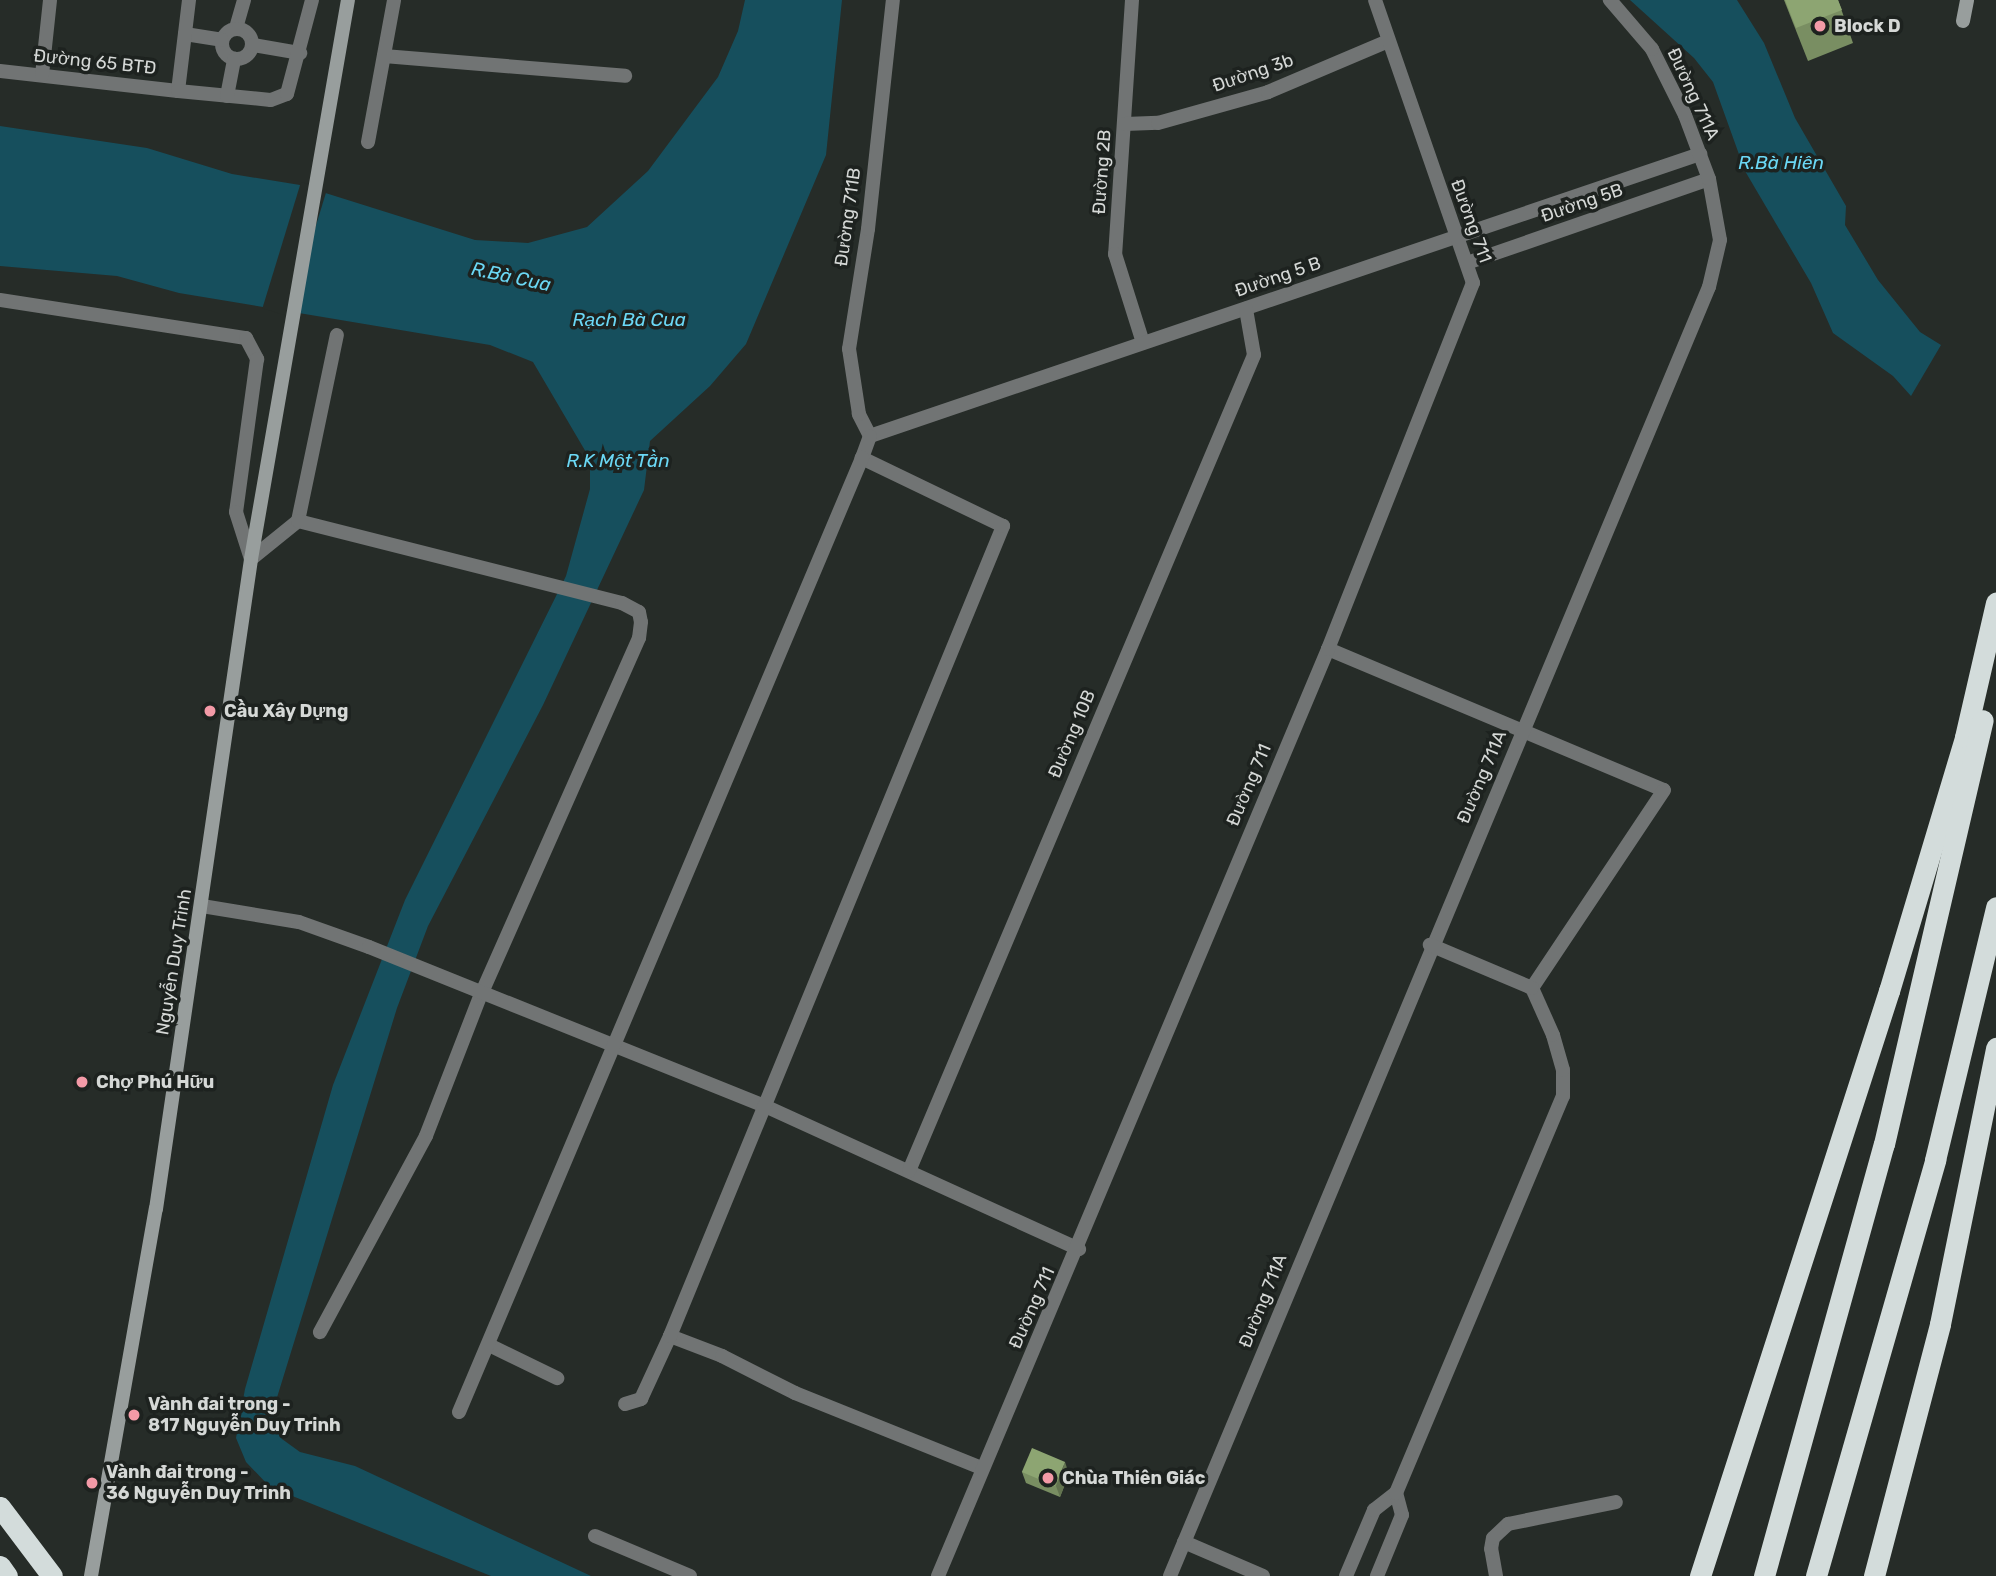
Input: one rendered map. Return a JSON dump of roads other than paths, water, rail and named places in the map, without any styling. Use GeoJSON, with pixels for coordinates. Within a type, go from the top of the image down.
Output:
{"type":"FeatureCollection","features":[{"type":"Feature","properties":{"kind":"highway"},"geometry":{"type":"LineString","coordinates":[[1700,1576],[1889,991],[1965,737],[1993,612]]}},
{"type":"Feature","properties":{"kind":"highway"},"geometry":{"type":"LineString","coordinates":[[1764,1576],[1783,1519],[1887,1131],[1996,663]]}},
{"type":"Feature","properties":{"kind":"highway"},"geometry":{"type":"LineString","coordinates":[[1816,1576],[1928,1187],[1996,907]]}},
{"type":"Feature","properties":{"kind":"highway"},"geometry":{"type":"LineString","coordinates":[[1874,1576],[1940,1324],[1996,1048]]}},
{"type":"Feature","properties":{"kind":"highway"},"geometry":{"type":"LineString","coordinates":[[0,1507],[52,1576]]}},
{"type":"Feature","properties":{"kind":"highway"},"geometry":{"type":"LineString","coordinates":[[0,1566],[7,1576]]}},
{"type":"Feature","properties":{"kind":"main road","name":"Nguyễn Duy Trinh"},"geometry":{"type":"LineString","coordinates":[[91,1576],[156,1209],[251,559],[348,0]]}},
{"type":"Feature","properties":{"kind":"main road"},"geometry":{"type":"LineString","coordinates":[[1963,21],[1966,0]]}},
{"type":"Feature","properties":{"kind":"street"},"geometry":{"type":"LineString","coordinates":[[42,75],[50,0]]}},
{"type":"Feature","properties":{"kind":"street","name":"Đường 65 BTĐ"},"geometry":{"type":"LineString","coordinates":[[0,71],[178,91],[189,0]]}},
{"type":"Feature","properties":{"kind":"street"},"geometry":{"type":"LineString","coordinates":[[244,0],[236,28],[222,40],[222,48],[234,59],[243,59],[253,45]]}},
{"type":"Feature","properties":{"kind":"street"},"geometry":{"type":"LineString","coordinates":[[178,91],[271,100],[287,93],[300,53],[312,0]]}},
{"type":"Feature","properties":{"kind":"street"},"geometry":{"type":"LineString","coordinates":[[368,142],[394,0]]}},
{"type":"Feature","properties":{"kind":"street","name":"Đường 711B"},"geometry":{"type":"LineString","coordinates":[[870,436],[859,414],[849,349],[893,0]]}},
{"type":"Feature","properties":{"kind":"street","name":"Đường 2B"},"geometry":{"type":"LineString","coordinates":[[1132,0],[1115,254],[1143,343]]}},
{"type":"Feature","properties":{"kind":"street","name":"Đường 711"},"geometry":{"type":"LineString","coordinates":[[939,1576],[982,1468],[1079,1249],[1328,649],[1473,283],[1375,0]]}},
{"type":"Feature","properties":{"kind":"street","name":"Đường 711A"},"geometry":{"type":"LineString","coordinates":[[1170,1576],[1430,946],[1709,287],[1720,240],[1709,179],[1652,49],[1610,0]]}},
{"type":"Feature","properties":{"kind":"street"},"geometry":{"type":"LineString","coordinates":[[236,28],[245,30],[253,45]]}},
{"type":"Feature","properties":{"kind":"street"},"geometry":{"type":"LineString","coordinates":[[185,34],[222,40]]}},
{"type":"Feature","properties":{"kind":"street","name":"Đường 3b"},"geometry":{"type":"LineString","coordinates":[[1125,124],[1158,123],[1268,92],[1388,41]]}},
{"type":"Feature","properties":{"kind":"street"},"geometry":{"type":"LineString","coordinates":[[253,45],[300,53]]}},
{"type":"Feature","properties":{"kind":"street"},"geometry":{"type":"LineString","coordinates":[[384,56],[625,76]]}},
{"type":"Feature","properties":{"kind":"street"},"geometry":{"type":"LineString","coordinates":[[228,96],[234,59]]}},
{"type":"Feature","properties":{"kind":"street","name":"Đường 5 B"},"geometry":{"type":"LineString","coordinates":[[870,436],[1700,154]]}},
{"type":"Feature","properties":{"kind":"street","name":"Đường 5B"},"geometry":{"type":"LineString","coordinates":[[1467,263],[1709,179]]}},
{"type":"Feature","properties":{"kind":"street"},"geometry":{"type":"LineString","coordinates":[[0,300],[246,338],[257,359],[236,512],[251,559],[298,521],[337,335]]}},
{"type":"Feature","properties":{"kind":"street","name":"Đường 10B"},"geometry":{"type":"LineString","coordinates":[[909,1171],[1254,355],[1245,309]]}},
{"type":"Feature","properties":{"kind":"street"},"geometry":{"type":"LineString","coordinates":[[459,1412],[870,436]]}},
{"type":"Feature","properties":{"kind":"street"},"geometry":{"type":"LineString","coordinates":[[625,1404],[640,1399],[670,1336],[767,1107],[1003,526],[862,458]]}},
{"type":"Feature","properties":{"kind":"street"},"geometry":{"type":"LineString","coordinates":[[298,521],[533,578],[622,603],[639,612],[639,638],[481,994],[426,1136],[320,1332]]}},
{"type":"Feature","properties":{"kind":"street"},"geometry":{"type":"LineString","coordinates":[[1328,649],[1521,734],[1664,790],[1532,988]]}},
{"type":"Feature","properties":{"kind":"street"},"geometry":{"type":"LineString","coordinates":[[202,906],[299,922],[369,947],[481,994],[614,1042],[767,1107],[1079,1249]]}},
{"type":"Feature","properties":{"kind":"street"},"geometry":{"type":"LineString","coordinates":[[1346,1576],[1374,1510],[1396,1493],[1563,1096],[1563,1070],[1553,1035],[1532,988],[1430,946]]}},
{"type":"Feature","properties":{"kind":"street"},"geometry":{"type":"LineString","coordinates":[[670,1336],[722,1356],[795,1393],[982,1468]]}},
{"type":"Feature","properties":{"kind":"street"},"geometry":{"type":"LineString","coordinates":[[489,1345],[556,1378]]}},
{"type":"Feature","properties":{"kind":"street"},"geometry":{"type":"LineString","coordinates":[[1377,1576],[1402,1515],[1396,1493]]}},
{"type":"Feature","properties":{"kind":"street"},"geometry":{"type":"LineString","coordinates":[[1496,1576],[1490,1549],[1493,1538],[1508,1524],[1616,1502]]}},
{"type":"Feature","properties":{"kind":"street"},"geometry":{"type":"LineString","coordinates":[[595,1536],[690,1576]]}},
{"type":"Feature","properties":{"kind":"street"},"geometry":{"type":"LineString","coordinates":[[1184,1542],[1264,1576]]}},
{"type":"Feature","properties":{"kind":"water","name":"Rạch Bà Cua"},"geometry":{"type":"Polygon","coordinates":[[[745,0],[842,0],[826,155],[746,344],[710,386],[650,441],[644,490],[543,705],[428,926],[397,1008],[275,1404],[273,1420],[282,1439],[300,1452],[355,1466],[591,1576],[491,1576],[270,1487],[246,1462],[236,1438],[245,1389],[333,1085],[405,900],[566,576],[590,489],[590,459],[533,362],[490,345],[179,293],[117,276],[0,266],[0,126],[147,148],[232,174],[300,185],[475,240],[528,243],[587,227],[648,171],[718,77],[738,31],[745,0]]]}},
{"type":"Feature","properties":{"kind":"water","name":"R.Bà Hiên"},"geometry":{"type":"Polygon","coordinates":[[[1630,0],[1737,0],[1764,43],[1795,118],[1846,206],[1845,225],[1878,280],[1920,332],[1941,345],[1911,396],[1893,376],[1833,333],[1811,283],[1745,171],[1713,82],[1694,58],[1630,0]]]}},
{"type":"Feature","properties":{"kind":"place","name":"Block D"},"geometry":{"type":"Point","coordinates":[1820,26]}},
{"type":"Feature","properties":{"kind":"place","name":"Cầu Xây Dựng"},"geometry":{"type":"Point","coordinates":[210,711]}},
{"type":"Feature","properties":{"kind":"place","name":"Chợ Phú Hữu"},"geometry":{"type":"Point","coordinates":[82,1082]}},
{"type":"Feature","properties":{"kind":"place","name":"Vành đai trong - 817 Nguyễn Duy Trinh"},"geometry":{"type":"Point","coordinates":[134,1415]}},
{"type":"Feature","properties":{"kind":"place","name":"Chùa Thiên Giác"},"geometry":{"type":"Point","coordinates":[1048,1478]}},
{"type":"Feature","properties":{"kind":"place","name":"Vành đai trong - 36 Nguyễn Duy Trinh"},"geometry":{"type":"Point","coordinates":[92,1483]}},
{"type":"Feature","properties":{"kind":"water label","name":"R.Bà Cua"},"geometry":{"type":"Point","coordinates":[511,277]}},
{"type":"Feature","properties":{"kind":"water label","name":"R.K Một Tần"},"geometry":{"type":"Point","coordinates":[618,461]}}]}
